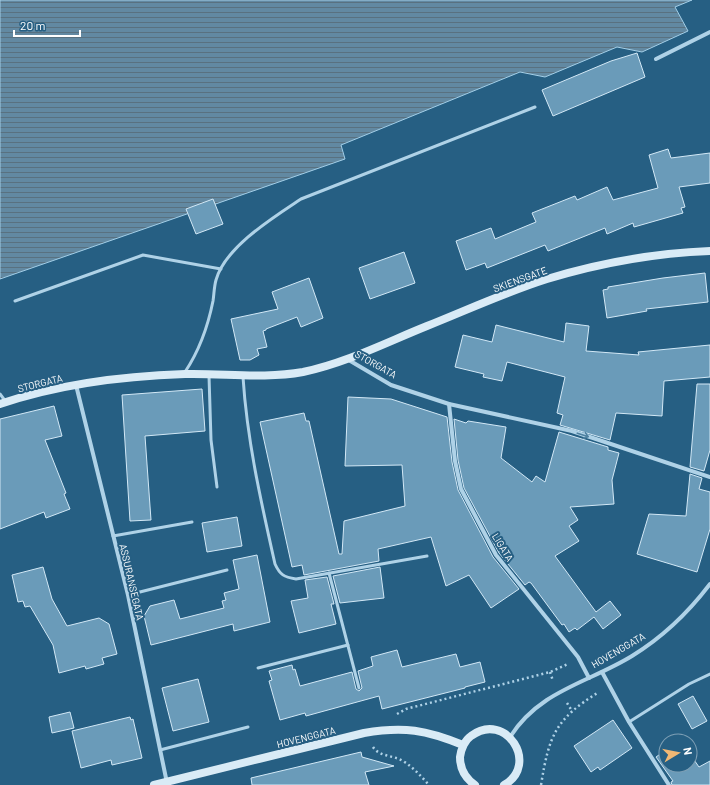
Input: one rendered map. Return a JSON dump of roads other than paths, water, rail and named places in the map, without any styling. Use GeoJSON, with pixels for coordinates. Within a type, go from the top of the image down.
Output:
{"type":"FeatureCollection","features":[{"type":"Feature","properties":{"kind":"street"},"geometry":{"type":"LineString","coordinates":[[656,59],[710,32]]}},
{"type":"Feature","properties":{"kind":"street","name":"SKIENSGATE"},"geometry":{"type":"LineString","coordinates":[[346,359],[546,280],[633,259],[675,252],[710,251]]}},
{"type":"Feature","properties":{"kind":"street","name":"STORGATA"},"geometry":{"type":"LineString","coordinates":[[3,403],[76,385],[184,374],[275,375],[301,372],[346,359],[391,385],[449,404],[572,431],[710,477]]}},
{"type":"Feature","properties":{"kind":"street","name":"ASSURANSEGATA"},"geometry":{"type":"LineString","coordinates":[[76,385],[128,595],[168,783]]}},
{"type":"Feature","properties":{"kind":"street","name":"LIGATA"},"geometry":{"type":"LineString","coordinates":[[449,404],[455,461],[461,489],[496,555],[578,657],[589,678]]}},
{"type":"Feature","properties":{"kind":"street","name":"HOVENGGATA"},"geometry":{"type":"LineString","coordinates":[[510,737],[518,725],[539,703],[602,672],[660,638],[685,614],[710,584]]}},
{"type":"Feature","properties":{"kind":"street"},"geometry":{"type":"LineString","coordinates":[[602,672],[629,722],[669,785]]}},
{"type":"Feature","properties":{"kind":"street","name":"HOVENGGATA"},"geometry":{"type":"LineString","coordinates":[[154,785],[168,783],[364,733],[389,729],[410,729],[430,733],[463,745]]}},
{"type":"Feature","properties":{"kind":"street"},"geometry":{"type":"LineString","coordinates":[[475,785],[467,779],[462,771],[460,754],[463,745],[468,738],[484,730],[502,732],[510,737],[515,744],[520,760],[514,777],[504,785]]}},
{"type":"Feature","properties":{"kind":"lane"},"geometry":{"type":"LineString","coordinates":[[184,374],[198,351],[213,303],[216,280],[221,269],[244,242],[267,221],[301,199],[535,107]]}},
{"type":"Feature","properties":{"kind":"lane"},"geometry":{"type":"LineString","coordinates":[[15,301],[143,255],[221,269]]}},
{"type":"Feature","properties":{"kind":"lane"},"geometry":{"type":"LineString","coordinates":[[209,374],[211,440],[217,487]]}},
{"type":"Feature","properties":{"kind":"lane"},"geometry":{"type":"LineString","coordinates":[[243,375],[245,407],[255,474],[275,564],[280,573],[286,577],[296,579],[427,556]]}},
{"type":"Feature","properties":{"kind":"lane"},"geometry":{"type":"LineString","coordinates":[[0,394],[3,403]]}},
{"type":"Feature","properties":{"kind":"lane"},"geometry":{"type":"LineString","coordinates":[[113,536],[192,522]]}},
{"type":"Feature","properties":{"kind":"lane"},"geometry":{"type":"LineString","coordinates":[[128,595],[227,570]]}},
{"type":"Feature","properties":{"kind":"lane"},"geometry":{"type":"LineString","coordinates":[[329,573],[359,688]]}},
{"type":"Feature","properties":{"kind":"lane"},"geometry":{"type":"LineString","coordinates":[[258,668],[348,645]]}},
{"type":"Feature","properties":{"kind":"lane"},"geometry":{"type":"LineString","coordinates":[[629,722],[689,684],[710,674]]}},
{"type":"Feature","properties":{"kind":"lane"},"geometry":{"type":"LineString","coordinates":[[160,750],[248,727]]}},
{"type":"Feature","properties":{"kind":"water"},"geometry":{"type":"Polygon","coordinates":[[[0,0],[692,0],[675,7],[688,31],[642,52],[617,47],[545,77],[520,72],[341,145],[345,159],[0,279],[0,0]]]}}]}
